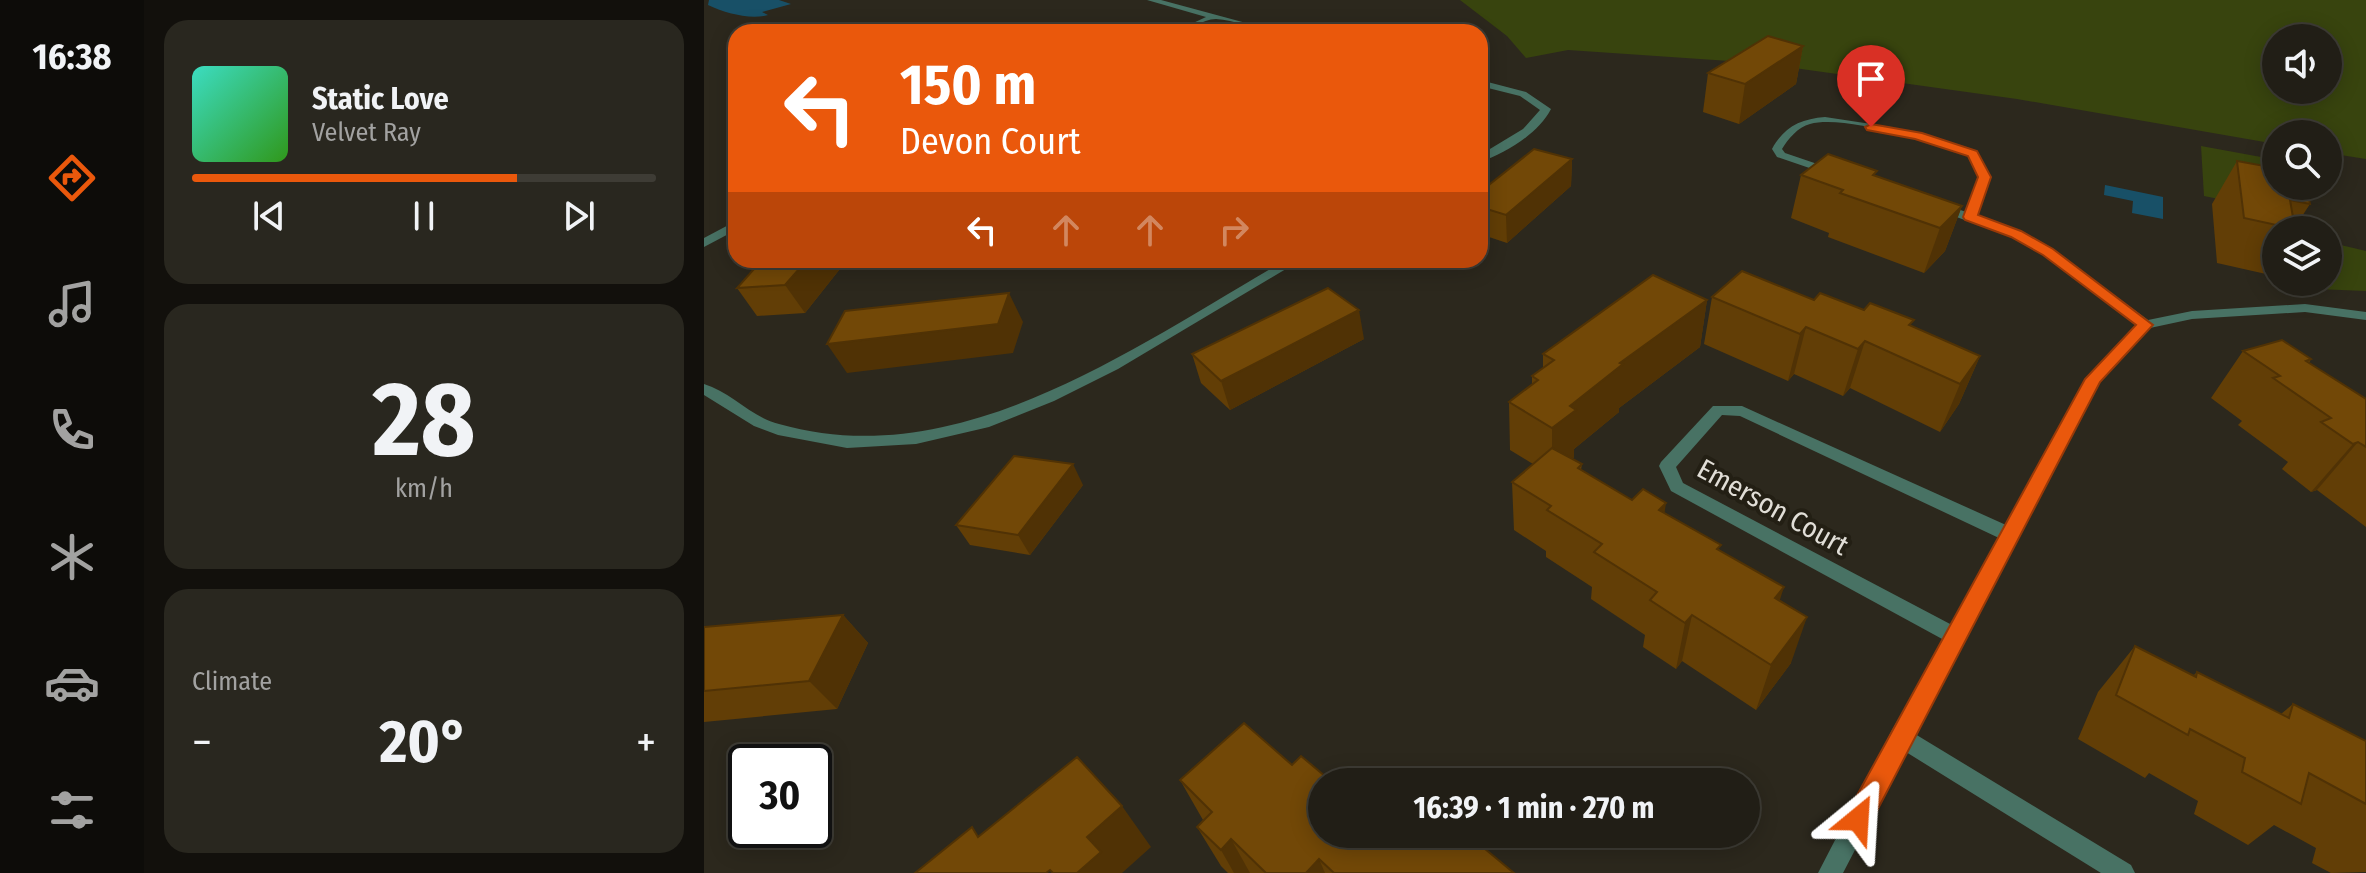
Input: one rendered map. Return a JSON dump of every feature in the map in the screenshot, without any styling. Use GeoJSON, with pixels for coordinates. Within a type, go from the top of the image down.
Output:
{"type":"FeatureCollection","features":[{"type":"Feature","properties":{"kind":"street"},"geometry":{"type":"LineString","coordinates":[[1151,0],[1244,24]]}},
{"type":"Feature","properties":{"kind":"street"},"geometry":{"type":"LineString","coordinates":[[1196,24],[1214,16]]}},
{"type":"Feature","properties":{"kind":"street"},"geometry":{"type":"LineString","coordinates":[[1488,85],[1523,94],[1546,109],[1530,128],[1488,154]]}},
{"type":"Feature","properties":{"kind":"street"},"geometry":{"type":"LineString","coordinates":[[1838,174],[1781,155],[1777,149],[1779,143],[1800,125],[1810,121],[1829,122],[1917,136],[1973,154],[1984,177],[1970,217]]}},
{"type":"Feature","properties":{"kind":"street"},"geometry":{"type":"LineString","coordinates":[[1928,203],[2016,234],[2048,252],[2145,325]]}},
{"type":"Feature","properties":{"kind":"street"},"geometry":{"type":"LineString","coordinates":[[704,243],[728,230]]}},
{"type":"Feature","properties":{"kind":"street"},"geometry":{"type":"LineString","coordinates":[[704,389],[775,430],[816,439],[904,441],[951,432],[1041,402],[1090,379],[1281,268]]}},
{"type":"Feature","properties":{"kind":"street"},"geometry":{"type":"LineString","coordinates":[[1830,873],[2093,379],[2145,325],[2192,315],[2305,308],[2366,316]]}},
{"type":"Feature","properties":{"kind":"street","name":"Emerson Court"},"geometry":{"type":"LineString","coordinates":[[1957,637],[1677,487],[1667,466],[1718,410],[1742,411],[2010,535]]}},
{"type":"Feature","properties":{"kind":"street"},"geometry":{"type":"LineString","coordinates":[[1900,737],[2123,873]]}},
{"type":"Feature","properties":{"kind":"green space"},"geometry":{"type":"Polygon","coordinates":[[[1460,0],[2366,0],[2366,159],[2342,155],[2342,120],[2262,120],[2262,142],[2017,99],[1759,63],[1568,50],[1526,58],[1507,36],[1460,0]]]}},
{"type":"Feature","properties":{"kind":"green space"},"geometry":{"type":"Polygon","coordinates":[[[2201,146],[2261,157],[2262,200],[2268,200],[2269,209],[2204,196],[2201,146]]]}},
{"type":"Feature","properties":{"kind":"green space"},"geometry":{"type":"Polygon","coordinates":[[[2342,245],[2366,251],[2366,291],[2342,290],[2342,245]]]}},
{"type":"Feature","properties":{"kind":"water"},"geometry":{"type":"Polygon","coordinates":[[[709,0],[779,0],[791,4],[762,12],[768,15],[753,17],[715,8],[708,5],[709,0]]]}},
{"type":"Feature","properties":{"kind":"water"},"geometry":{"type":"Polygon","coordinates":[[[2105,185],[2163,197],[2163,219],[2132,213],[2133,201],[2104,195],[2105,185]]]}},
{"type":"Feature","properties":{"kind":"building"},"geometry":{"type":"Polygon","coordinates":[[[1768,36],[1803,46],[1745,84],[1708,73],[1768,36]]]}},
{"type":"Feature","properties":{"kind":"building"},"geometry":{"type":"Polygon","coordinates":[[[1534,149],[1572,159],[1506,215],[1488,209],[1488,186],[1534,149]]]}},
{"type":"Feature","properties":{"kind":"building"},"geometry":{"type":"Polygon","coordinates":[[[1828,154],[1877,171],[1873,175],[1962,206],[1940,228],[1840,193],[1843,190],[1801,175],[1828,154]]]}},
{"type":"Feature","properties":{"kind":"building"},"geometry":{"type":"Polygon","coordinates":[[[2237,161],[2262,165],[2262,200],[2290,200],[2293,216],[2262,216],[2262,222],[2244,218],[2237,161]]]}},
{"type":"Feature","properties":{"kind":"building"},"geometry":{"type":"Polygon","coordinates":[[[755,268],[800,268],[785,285],[737,288],[755,268]]]}},
{"type":"Feature","properties":{"kind":"building"},"geometry":{"type":"Polygon","coordinates":[[[1742,271],[1814,300],[1820,293],[1864,310],[1870,303],[1914,320],[1909,325],[1980,356],[1960,384],[1865,341],[1858,349],[1806,327],[1800,334],[1712,297],[1742,271]]]}},
{"type":"Feature","properties":{"kind":"building"},"geometry":{"type":"Polygon","coordinates":[[[1653,275],[1707,300],[1620,363],[1623,364],[1570,406],[1576,410],[1552,428],[1509,402],[1538,380],[1532,376],[1554,360],[1543,354],[1653,275]]]}},
{"type":"Feature","properties":{"kind":"building"},"geometry":{"type":"Polygon","coordinates":[[[1328,288],[1359,310],[1221,381],[1192,354],[1328,288]]]}},
{"type":"Feature","properties":{"kind":"building"},"geometry":{"type":"Polygon","coordinates":[[[1009,293],[998,324],[827,344],[845,311],[1009,293]]]}},
{"type":"Feature","properties":{"kind":"building"},"geometry":{"type":"Polygon","coordinates":[[[2282,340],[2311,359],[2306,361],[2366,399],[2366,447],[2358,442],[2353,444],[2321,422],[2331,418],[2273,378],[2280,376],[2243,351],[2282,340]]]}},
{"type":"Feature","properties":{"kind":"building"},"geometry":{"type":"Polygon","coordinates":[[[1552,448],[1582,464],[1578,468],[1632,500],[1643,489],[1666,503],[1659,510],[1721,545],[1717,549],[1784,587],[1775,598],[1807,617],[1771,665],[1692,615],[1685,623],[1650,600],[1657,592],[1594,552],[1602,544],[1547,510],[1551,506],[1512,482],[1552,448]]]}},
{"type":"Feature","properties":{"kind":"building"},"geometry":{"type":"Polygon","coordinates":[[[1014,456],[1073,464],[1018,535],[956,525],[1014,456]]]}},
{"type":"Feature","properties":{"kind":"building"},"geometry":{"type":"Polygon","coordinates":[[[843,615],[809,681],[704,691],[704,627],[843,615]]]}},
{"type":"Feature","properties":{"kind":"building"},"geometry":{"type":"Polygon","coordinates":[[[2135,646],[2196,677],[2197,672],[2289,718],[2293,704],[2366,741],[2366,804],[2309,773],[2301,804],[2242,772],[2245,758],[2190,729],[2188,735],[2116,695],[2135,646]]]}},
{"type":"Feature","properties":{"kind":"building"},"geometry":{"type":"Polygon","coordinates":[[[1244,723],[1292,765],[1301,756],[1315,768],[1308,768],[1308,848],[1484,848],[1514,873],[1334,873],[1319,859],[1306,873],[1266,873],[1231,839],[1221,850],[1197,827],[1212,812],[1180,780],[1244,723]]]}},
{"type":"Feature","properties":{"kind":"building"},"geometry":{"type":"Polygon","coordinates":[[[1077,757],[1122,806],[1087,837],[1101,852],[1077,873],[1053,873],[1050,870],[1046,873],[915,873],[972,827],[978,837],[1077,757]]]}},
{"type":"Feature","properties":{"kind":"route"},"geometry":{"type":"LineString","coordinates":[[1858,819],[2093,379],[2145,325],[2048,252],[2016,234],[1970,217],[1984,177],[1973,154],[1917,136],[1871,127]]}}]}
